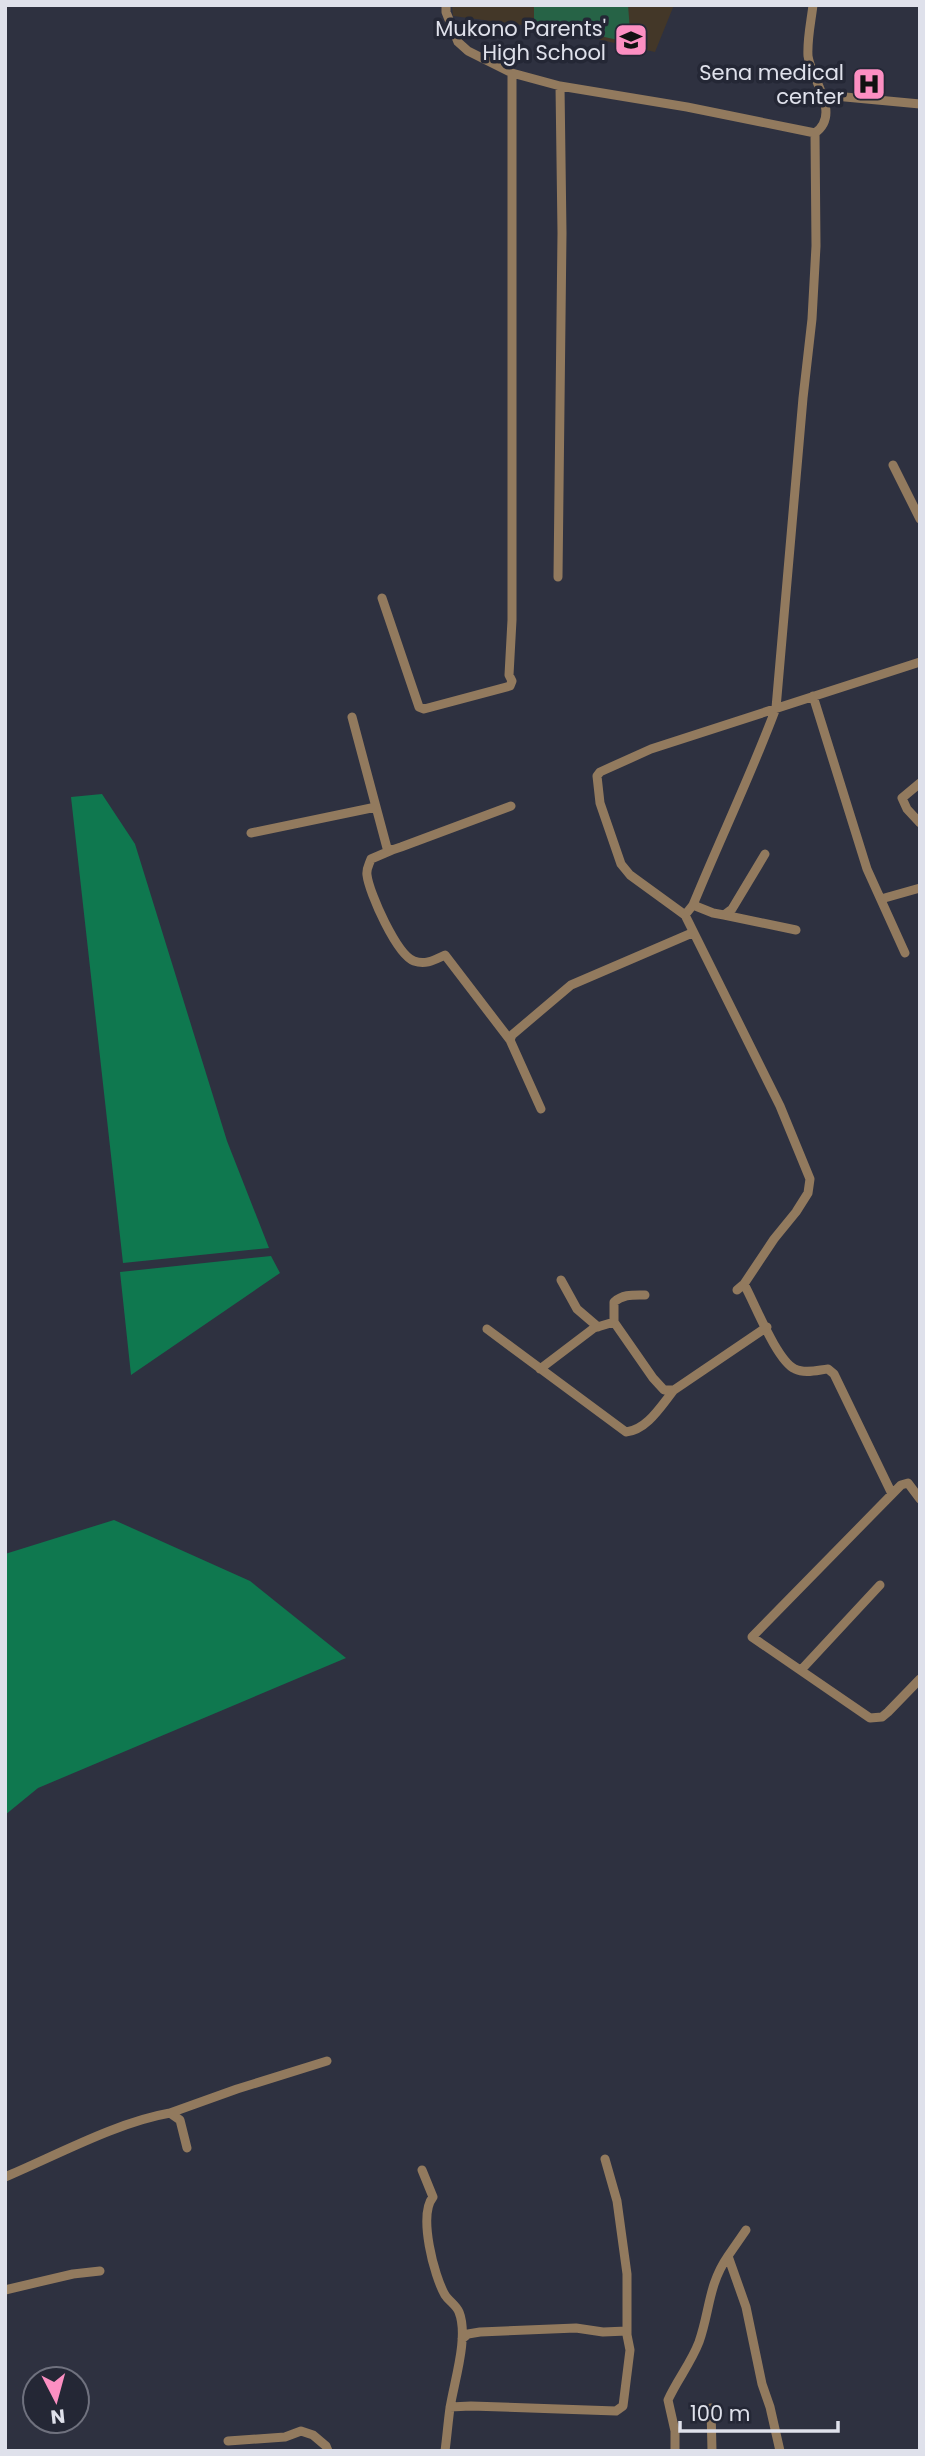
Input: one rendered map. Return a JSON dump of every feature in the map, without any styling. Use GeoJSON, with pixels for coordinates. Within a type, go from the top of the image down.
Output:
{"type":"FeatureCollection","features":[{"type":"Feature","properties":{"kind":"street"},"geometry":{"type":"LineString","coordinates":[[446,5],[458,42],[468,51],[512,73],[561,86],[687,107],[815,133]]}},
{"type":"Feature","properties":{"kind":"street"},"geometry":{"type":"LineString","coordinates":[[685,915],[693,905],[739,795],[759,755],[776,708],[812,319],[816,246],[815,133],[823,126],[826,113],[824,95],[813,75],[809,59],[813,5]]}},
{"type":"Feature","properties":{"kind":"street"},"geometry":{"type":"LineString","coordinates":[[382,598],[419,707],[424,709],[510,686],[512,73]]}},
{"type":"Feature","properties":{"kind":"street"},"geometry":{"type":"LineString","coordinates":[[558,577],[562,275],[561,86]]}},
{"type":"Feature","properties":{"kind":"street"},"geometry":{"type":"LineString","coordinates":[[824,95],[920,104]]}},
{"type":"Feature","properties":{"kind":"street"},"geometry":{"type":"LineString","coordinates":[[893,465],[920,519]]}},
{"type":"Feature","properties":{"kind":"street"},"geometry":{"type":"LineString","coordinates":[[892,1493],[834,1374],[828,1369],[797,1371],[788,1365],[777,1351],[767,1327],[741,1287],[796,1212],[808,1193],[810,1179],[780,1106],[685,915],[630,875],[621,864],[600,803],[597,776],[600,772],[651,749],[920,662]]}},
{"type":"Feature","properties":{"kind":"street"},"geometry":{"type":"LineString","coordinates":[[813,696],[867,869],[905,953]]}},
{"type":"Feature","properties":{"kind":"street"},"geometry":{"type":"LineString","coordinates":[[352,717],[387,848],[392,849]]}},
{"type":"Feature","properties":{"kind":"street"},"geometry":{"type":"LineString","coordinates":[[920,783],[902,798],[907,809],[920,823]]}},
{"type":"Feature","properties":{"kind":"street"},"geometry":{"type":"LineString","coordinates":[[511,806],[392,849],[371,859],[366,870],[370,887],[400,951],[411,960],[425,964],[445,955],[510,1040],[541,1109]]}},
{"type":"Feature","properties":{"kind":"street"},"geometry":{"type":"LineString","coordinates":[[250,833],[376,807]]}},
{"type":"Feature","properties":{"kind":"street"},"geometry":{"type":"LineString","coordinates":[[724,915],[732,909],[765,854]]}},
{"type":"Feature","properties":{"kind":"street"},"geometry":{"type":"LineString","coordinates":[[881,899],[920,888]]}},
{"type":"Feature","properties":{"kind":"street"},"geometry":{"type":"LineString","coordinates":[[693,905],[713,913],[796,930]]}},
{"type":"Feature","properties":{"kind":"street"},"geometry":{"type":"LineString","coordinates":[[510,1040],[512,1035],[571,985],[692,933]]}},
{"type":"Feature","properties":{"kind":"street"},"geometry":{"type":"LineString","coordinates":[[561,1280],[577,1310],[598,1327]]}},
{"type":"Feature","properties":{"kind":"street"},"geometry":{"type":"LineString","coordinates":[[645,1296],[629,1295],[618,1298],[614,1302],[614,1322],[653,1378],[664,1390],[674,1390]]}},
{"type":"Feature","properties":{"kind":"street"},"geometry":{"type":"LineString","coordinates":[[540,1369],[598,1327],[614,1322]]}},
{"type":"Feature","properties":{"kind":"street"},"geometry":{"type":"LineString","coordinates":[[487,1329],[626,1432],[635,1431],[646,1423],[674,1390],[767,1327]]}},
{"type":"Feature","properties":{"kind":"street"},"geometry":{"type":"LineString","coordinates":[[920,1499],[908,1483],[901,1485],[751,1637],[870,1718],[882,1717],[920,1679]]}},
{"type":"Feature","properties":{"kind":"street"},"geometry":{"type":"LineString","coordinates":[[801,1670],[880,1585]]}},
{"type":"Feature","properties":{"kind":"street"},"geometry":{"type":"LineString","coordinates":[[5,2177],[154,2116],[327,2061]]}},
{"type":"Feature","properties":{"kind":"street"},"geometry":{"type":"LineString","coordinates":[[170,2113],[180,2120],[187,2148]]}},
{"type":"Feature","properties":{"kind":"street"},"geometry":{"type":"LineString","coordinates":[[450,2407],[616,2411],[623,2406],[630,2350],[627,2332],[627,2274],[617,2201],[606,2159]]}},
{"type":"Feature","properties":{"kind":"street"},"geometry":{"type":"LineString","coordinates":[[422,2170],[433,2197],[428,2203],[427,2219],[436,2277],[446,2297],[459,2311],[462,2339],[445,2451]]}},
{"type":"Feature","properties":{"kind":"street"},"geometry":{"type":"LineString","coordinates":[[675,2451],[675,2431],[668,2400],[688,2367],[699,2341],[718,2271],[746,2230]]}},
{"type":"Feature","properties":{"kind":"street"},"geometry":{"type":"LineString","coordinates":[[728,2256],[746,2307],[762,2384],[780,2451]]}},
{"type":"Feature","properties":{"kind":"street"},"geometry":{"type":"LineString","coordinates":[[5,2290],[73,2274],[100,2271]]}},
{"type":"Feature","properties":{"kind":"street"},"geometry":{"type":"LineString","coordinates":[[462,2339],[468,2334],[480,2332],[576,2328],[627,2332]]}},
{"type":"Feature","properties":{"kind":"street"},"geometry":{"type":"LineString","coordinates":[[711,2408],[712,2451]]}},
{"type":"Feature","properties":{"kind":"street"},"geometry":{"type":"LineString","coordinates":[[228,2441],[285,2437],[301,2431],[313,2435],[328,2451]]}},
{"type":"Feature","properties":{"kind":"shaded area","name":"Mukono Parents' High School"},"geometry":{"type":"Polygon","coordinates":[[[452,5],[674,5],[655,52],[552,29],[453,16],[452,5]]]}},
{"type":"Feature","properties":{"kind":"green space"},"geometry":{"type":"Polygon","coordinates":[[[534,5],[628,5],[631,43],[534,21],[534,5]]]}},
{"type":"Feature","properties":{"kind":"green space"},"geometry":{"type":"Polygon","coordinates":[[[102,794],[135,844],[227,1141],[269,1248],[123,1263],[71,797],[102,794]]]}},
{"type":"Feature","properties":{"kind":"green space"},"geometry":{"type":"Polygon","coordinates":[[[271,1256],[280,1273],[131,1375],[120,1272],[271,1256]]]}},
{"type":"Feature","properties":{"kind":"green space"},"geometry":{"type":"Polygon","coordinates":[[[114,1520],[250,1581],[346,1658],[38,1788],[5,1815],[5,1554],[114,1520]]]}},
{"type":"Feature","properties":{"kind":"place","name":"Mukono Parents' High School"},"geometry":{"type":"Point","coordinates":[631,40]}},
{"type":"Feature","properties":{"kind":"place","name":"Sena medical center"},"geometry":{"type":"Point","coordinates":[869,84]}}]}
